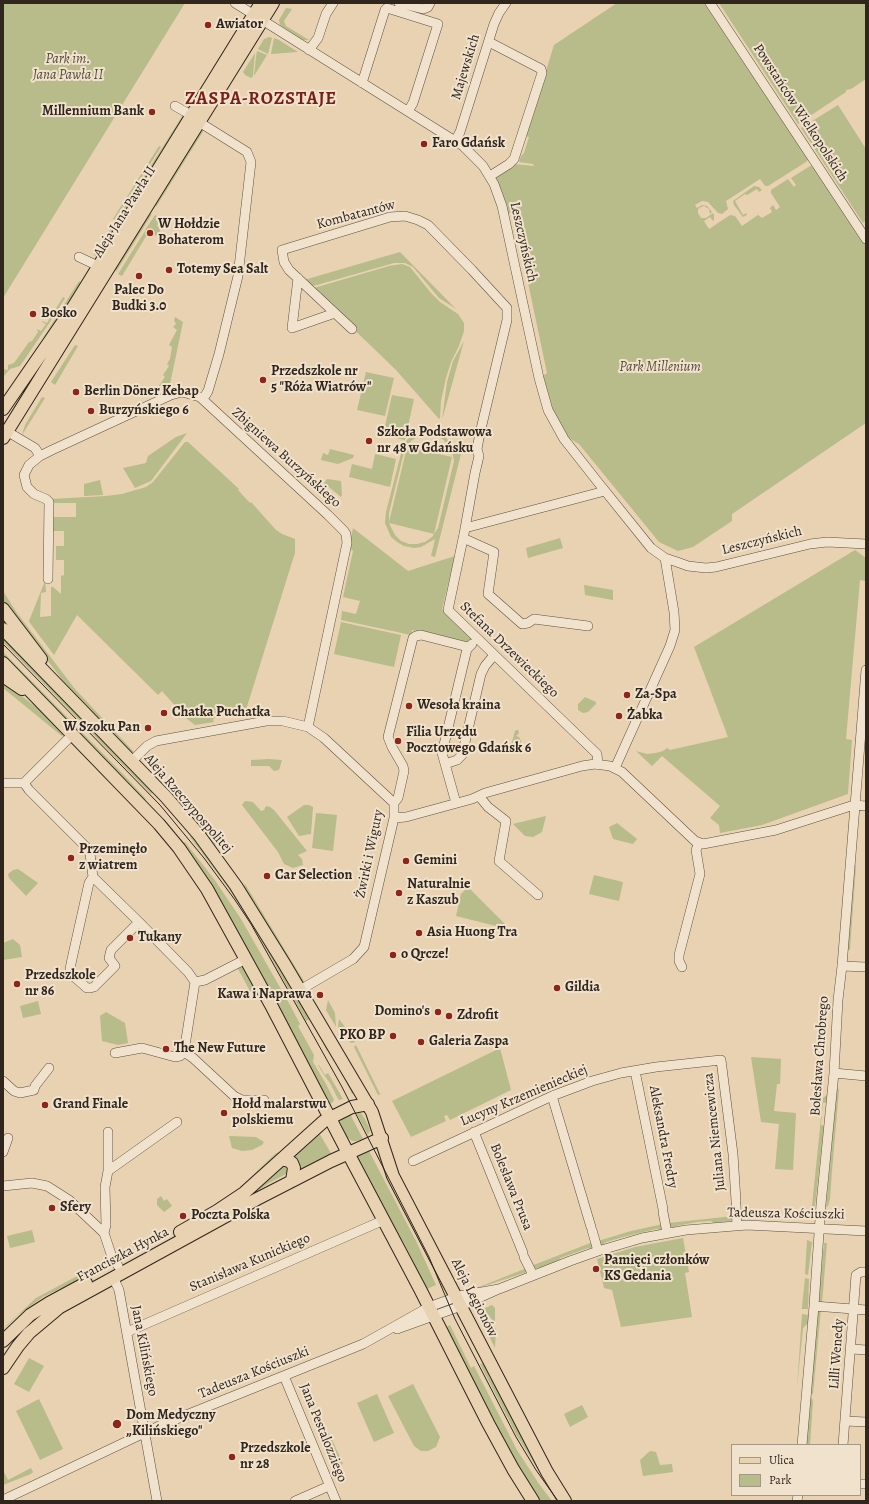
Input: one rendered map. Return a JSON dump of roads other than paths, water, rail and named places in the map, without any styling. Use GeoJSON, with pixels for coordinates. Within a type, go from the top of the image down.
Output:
{"type":"FeatureCollection","features":[{"type":"Feature","properties":{"kind":"main road","name":"Aleja Jana Pawła II"},"geometry":{"type":"LineString","coordinates":[[258,18],[261,3]]}},
{"type":"Feature","properties":{"kind":"main road","name":"Aleja Jana Pawła II"},"geometry":{"type":"LineString","coordinates":[[4,433],[258,18],[273,3]]}},
{"type":"Feature","properties":{"kind":"main road","name":"Aleja Jana Pawła II"},"geometry":{"type":"LineString","coordinates":[[3,409],[74,306],[98,266],[195,119]]}},
{"type":"Feature","properties":{"kind":"main road"},"geometry":{"type":"LineString","coordinates":[[3,397],[16,390]]}},
{"type":"Feature","properties":{"kind":"main road"},"geometry":{"type":"LineString","coordinates":[[3,609],[41,659],[50,678]]}},
{"type":"Feature","properties":{"kind":"main road","name":"Aleja Rzeczypospolitej"},"geometry":{"type":"LineString","coordinates":[[3,630],[166,797],[213,854],[236,886],[368,1104]]}},
{"type":"Feature","properties":{"kind":"main road"},"geometry":{"type":"LineString","coordinates":[[3,663],[150,814],[179,848],[207,888],[330,1117],[488,1423],[513,1469],[533,1501]]}},
{"type":"Feature","properties":{"kind":"main road"},"geometry":{"type":"LineString","coordinates":[[3,676],[16,686],[34,695]]}},
{"type":"Feature","properties":{"kind":"main road","name":"Franciszka Hynka"},"geometry":{"type":"LineString","coordinates":[[3,1341],[21,1323],[40,1308],[217,1211],[244,1192],[319,1125],[330,1117],[354,1106],[368,1104]]}},
{"type":"Feature","properties":{"kind":"main road","name":"Aleja Legionów"},"geometry":{"type":"LineString","coordinates":[[368,1104],[376,1121],[394,1176],[547,1472],[565,1501]]}},
{"type":"Feature","properties":{"kind":"main road","name":"Franciszka Hynka"},"geometry":{"type":"LineString","coordinates":[[3,1368],[18,1346],[41,1322],[65,1304],[292,1181],[382,1138]]}},
{"type":"Feature","properties":{"kind":"main road"},"geometry":{"type":"LineString","coordinates":[[281,1160],[287,1160],[292,1163],[294,1168],[292,1181]]}},
{"type":"Feature","properties":{"kind":"street","name":"Leszczyńskich"},"geometry":{"type":"LineString","coordinates":[[235,3],[455,141],[477,159],[490,176],[502,206],[539,378],[548,410],[559,432],[651,548],[665,558],[688,566],[706,568],[716,567],[810,544],[842,542],[866,544]]}},
{"type":"Feature","properties":{"kind":"street"},"geometry":{"type":"LineString","coordinates":[[309,50],[318,38],[326,14],[333,3]]}},
{"type":"Feature","properties":{"kind":"street"},"geometry":{"type":"LineString","coordinates":[[399,3],[423,9],[428,7],[430,3]]}},
{"type":"Feature","properties":{"kind":"street","name":"Majewskich"},"geometry":{"type":"LineString","coordinates":[[455,141],[460,132],[490,42],[494,24],[506,3]]}},
{"type":"Feature","properties":{"kind":"street","name":"Powstańców Wielkopolskich"},"geometry":{"type":"LineString","coordinates":[[710,3],[866,239]]}},
{"type":"Feature","properties":{"kind":"street"},"geometry":{"type":"LineString","coordinates":[[362,83],[385,10],[387,8],[438,24],[413,103],[408,111]]}},
{"type":"Feature","properties":{"kind":"street"},"geometry":{"type":"LineString","coordinates":[[490,42],[541,69],[542,73],[514,159],[510,164],[490,176]]}},
{"type":"Feature","properties":{"kind":"street"},"geometry":{"type":"LineString","coordinates":[[175,106],[247,152],[251,158],[238,276],[219,354],[208,391],[203,399]]}},
{"type":"Feature","properties":{"kind":"street","name":"Kombatantów"},"geometry":{"type":"LineString","coordinates":[[352,329],[285,265],[282,250],[390,217],[406,216],[428,225],[504,304],[508,311]]}},
{"type":"Feature","properties":{"kind":"street"},"geometry":{"type":"LineString","coordinates":[[79,257],[98,266]]}},
{"type":"Feature","properties":{"kind":"street"},"geometry":{"type":"LineString","coordinates":[[298,278],[292,328],[335,313]]}},
{"type":"Feature","properties":{"kind":"street"},"geometry":{"type":"LineString","coordinates":[[524,307],[508,311],[480,433],[478,449],[479,456],[465,528],[605,491]]}},
{"type":"Feature","properties":{"kind":"street","name":"Zbigniewa Burzyńskiego"},"geometry":{"type":"LineString","coordinates":[[48,579],[48,502],[46,499],[30,492],[27,487],[24,478],[25,471],[29,465],[40,456],[171,394],[182,392],[203,399],[216,413],[332,519],[344,531],[347,538],[308,728]]}},
{"type":"Feature","properties":{"kind":"street"},"geometry":{"type":"LineString","coordinates":[[4,433],[35,448],[40,456]]}},
{"type":"Feature","properties":{"kind":"street","name":"Stefana Drzewieckiego"},"geometry":{"type":"LineString","coordinates":[[465,528],[448,610],[597,754],[598,765]]}},
{"type":"Feature","properties":{"kind":"street","name":"Stefana Drzewieckiego"},"geometry":{"type":"LineString","coordinates":[[463,538],[494,552],[488,594],[522,624],[528,623],[534,619],[588,626]]}},
{"type":"Feature","properties":{"kind":"street"},"geometry":{"type":"LineString","coordinates":[[616,768],[670,646],[675,630],[674,612],[665,558]]}},
{"type":"Feature","properties":{"kind":"street"},"geometry":{"type":"LineString","coordinates":[[394,803],[398,798],[404,771],[403,766],[388,737],[413,638],[421,635],[468,647]]}},
{"type":"Feature","properties":{"kind":"street"},"geometry":{"type":"LineString","coordinates":[[456,803],[442,753],[468,647],[477,639]]}},
{"type":"Feature","properties":{"kind":"street"},"geometry":{"type":"LineString","coordinates":[[445,764],[457,760],[462,755],[481,674],[484,666],[494,655]]}},
{"type":"Feature","properties":{"kind":"street","name":"Bolesława Chrobrego"},"geometry":{"type":"LineString","coordinates":[[802,1444],[819,1228],[834,1073],[838,1000],[866,670]]}},
{"type":"Feature","properties":{"kind":"street","name":"Żwirki i Wigury"},"geometry":{"type":"LineString","coordinates":[[131,762],[147,746],[161,739],[272,720],[283,721],[308,728],[324,738],[394,803],[394,818],[365,944],[362,950],[353,959],[300,990]]}},
{"type":"Feature","properties":{"kind":"street"},"geometry":{"type":"LineString","coordinates":[[3,783],[24,783],[73,734]]}},
{"type":"Feature","properties":{"kind":"street"},"geometry":{"type":"LineString","coordinates":[[394,818],[406,817],[582,766],[598,765],[616,768],[630,779],[699,843],[703,844],[776,830],[854,805],[866,806]]}},
{"type":"Feature","properties":{"kind":"street"},"geometry":{"type":"LineString","coordinates":[[24,783],[29,790],[86,847],[90,855],[92,877],[87,889],[70,969],[72,974],[87,988],[94,987],[115,966],[109,958],[109,954],[117,943],[139,922]]}},
{"type":"Feature","properties":{"kind":"street"},"geometry":{"type":"LineString","coordinates":[[479,796],[488,807],[506,821],[499,861],[538,895]]}},
{"type":"Feature","properties":{"kind":"street"},"geometry":{"type":"LineString","coordinates":[[682,967],[679,961],[679,955],[700,874],[696,850],[699,843]]}},
{"type":"Feature","properties":{"kind":"street"},"geometry":{"type":"LineString","coordinates":[[92,877],[139,922],[188,972],[195,982],[184,1052],[180,1056],[142,1048],[116,1054]]}},
{"type":"Feature","properties":{"kind":"street"},"geometry":{"type":"LineString","coordinates":[[195,982],[205,980],[246,959]]}},
{"type":"Feature","properties":{"kind":"street"},"geometry":{"type":"LineString","coordinates":[[842,966],[866,967]]}},
{"type":"Feature","properties":{"kind":"street"},"geometry":{"type":"LineString","coordinates":[[184,1052],[193,1058],[234,1096],[242,1100],[264,1100]]}},
{"type":"Feature","properties":{"kind":"street","name":"Lucyny Krzemienieckiej"},"geometry":{"type":"LineString","coordinates":[[413,1161],[552,1096],[603,1078],[635,1071],[721,1060]]}},
{"type":"Feature","properties":{"kind":"street","name":"Juliana Niemcewicza"},"geometry":{"type":"LineString","coordinates":[[721,1060],[733,1154],[737,1225]]}},
{"type":"Feature","properties":{"kind":"street"},"geometry":{"type":"LineString","coordinates":[[3,1081],[14,1091],[20,1093],[34,1090],[35,1086],[49,1068]]}},
{"type":"Feature","properties":{"kind":"street","name":"Aleksandra Fredry"},"geometry":{"type":"LineString","coordinates":[[635,1071],[667,1233]]}},
{"type":"Feature","properties":{"kind":"street"},"geometry":{"type":"LineString","coordinates":[[834,1073],[866,1076]]}},
{"type":"Feature","properties":{"kind":"street"},"geometry":{"type":"LineString","coordinates":[[552,1096],[598,1251]]}},
{"type":"Feature","properties":{"kind":"street"},"geometry":{"type":"LineString","coordinates":[[108,1170],[177,1122]]}},
{"type":"Feature","properties":{"kind":"street"},"geometry":{"type":"LineString","coordinates":[[104,1233],[106,1225],[105,1187],[108,1170],[108,1132]]}},
{"type":"Feature","properties":{"kind":"street","name":"Bolesława Prusa"},"geometry":{"type":"LineString","coordinates":[[474,1132],[523,1255],[533,1276]]}},
{"type":"Feature","properties":{"kind":"street"},"geometry":{"type":"LineString","coordinates":[[3,1152],[8,1138]]}},
{"type":"Feature","properties":{"kind":"street"},"geometry":{"type":"LineString","coordinates":[[3,1186],[32,1183],[47,1186],[69,1200],[104,1233],[111,1254],[118,1266]]}},
{"type":"Feature","properties":{"kind":"street","name":"Stanisława Kunickiego"},"geometry":{"type":"LineString","coordinates":[[126,1332],[384,1220]]}},
{"type":"Feature","properties":{"kind":"street","name":"Tadeusza Kościuszki"},"geometry":{"type":"LineString","coordinates":[[3,1500],[145,1432],[364,1344],[431,1311],[458,1301],[499,1289],[623,1243],[667,1233],[737,1225],[866,1231]]}},
{"type":"Feature","properties":{"kind":"street","name":"Lilli Wenedy"},"geometry":{"type":"LineString","coordinates":[[843,1444],[852,1349],[856,1275],[861,1272],[866,1272]]}},
{"type":"Feature","properties":{"kind":"street","name":"Jana Kilińskiego"},"geometry":{"type":"LineString","coordinates":[[113,1277],[118,1290],[157,1501]]}},
{"type":"Feature","properties":{"kind":"street"},"geometry":{"type":"LineString","coordinates":[[814,1306],[866,1310]]}},
{"type":"Feature","properties":{"kind":"street"},"geometry":{"type":"LineString","coordinates":[[852,1349],[866,1350]]}},
{"type":"Feature","properties":{"kind":"street","name":"Jana Pestalozziego"},"geometry":{"type":"LineString","coordinates":[[284,1376],[336,1501]]}},
{"type":"Feature","properties":{"kind":"street"},"geometry":{"type":"LineString","coordinates":[[845,1420],[866,1422]]}},
{"type":"Feature","properties":{"kind":"street"},"geometry":{"type":"LineString","coordinates":[[295,1501],[329,1486]]}},
{"type":"Feature","properties":{"kind":"tram line"},"geometry":{"type":"LineString","coordinates":[[3,644],[160,805],[204,858],[251,924],[342,1087],[429,1257],[455,1319],[516,1437],[536,1470],[558,1501]]}},
{"type":"Feature","properties":{"kind":"place","name":"Awiator"},"geometry":{"type":"Point","coordinates":[208,25]}},
{"type":"Feature","properties":{"kind":"place","name":"Millennium Bank"},"geometry":{"type":"Point","coordinates":[152,112]}},
{"type":"Feature","properties":{"kind":"place","name":"Faro Gdańsk"},"geometry":{"type":"Point","coordinates":[424,144]}},
{"type":"Feature","properties":{"kind":"place","name":"W Hołdzie Bohaterom"},"geometry":{"type":"Point","coordinates":[150,233]}},
{"type":"Feature","properties":{"kind":"place","name":"Totemy Sea Salt"},"geometry":{"type":"Point","coordinates":[169,270]}},
{"type":"Feature","properties":{"kind":"place","name":"Palec Do Budki 3.0"},"geometry":{"type":"Point","coordinates":[139,276]}},
{"type":"Feature","properties":{"kind":"place","name":"Bosko"},"geometry":{"type":"Point","coordinates":[33,314]}},
{"type":"Feature","properties":{"kind":"place","name":"Przedszkole nr 5 \"Róża Wiatrów\""},"geometry":{"type":"Point","coordinates":[263,380]}},
{"type":"Feature","properties":{"kind":"place","name":"Berlin Döner Kebap"},"geometry":{"type":"Point","coordinates":[76,392]}},
{"type":"Feature","properties":{"kind":"place","name":"Burzyńskiego 6"},"geometry":{"type":"Point","coordinates":[91,411]}},
{"type":"Feature","properties":{"kind":"place","name":"Szkoła Podstawowa nr 48 w Gdańsku"},"geometry":{"type":"Point","coordinates":[369,441]}},
{"type":"Feature","properties":{"kind":"place","name":"Za-Spa"},"geometry":{"type":"Point","coordinates":[627,695]}},
{"type":"Feature","properties":{"kind":"place","name":"Wesoła kraina"},"geometry":{"type":"Point","coordinates":[409,706]}},
{"type":"Feature","properties":{"kind":"place","name":"Chatka Puchatka"},"geometry":{"type":"Point","coordinates":[164,713]}},
{"type":"Feature","properties":{"kind":"place","name":"Żabka"},"geometry":{"type":"Point","coordinates":[619,716]}},
{"type":"Feature","properties":{"kind":"place","name":"W Szoku Pan"},"geometry":{"type":"Point","coordinates":[148,728]}},
{"type":"Feature","properties":{"kind":"place","name":"Filia Urzędu Pocztowego Gdańsk 6"},"geometry":{"type":"Point","coordinates":[398,741]}},
{"type":"Feature","properties":{"kind":"place","name":"Przeminęło z wiatrem"},"geometry":{"type":"Point","coordinates":[71,858]}},
{"type":"Feature","properties":{"kind":"place","name":"Gemini"},"geometry":{"type":"Point","coordinates":[406,861]}},
{"type":"Feature","properties":{"kind":"place","name":"Car Selection"},"geometry":{"type":"Point","coordinates":[267,876]}},
{"type":"Feature","properties":{"kind":"place","name":"Naturalnie z Kaszub"},"geometry":{"type":"Point","coordinates":[399,893]}},
{"type":"Feature","properties":{"kind":"place","name":"Asia Huong Tra"},"geometry":{"type":"Point","coordinates":[419,933]}},
{"type":"Feature","properties":{"kind":"place","name":"Tukany"},"geometry":{"type":"Point","coordinates":[130,938]}},
{"type":"Feature","properties":{"kind":"place","name":"o Qrcze!"},"geometry":{"type":"Point","coordinates":[393,955]}},
{"type":"Feature","properties":{"kind":"place","name":"Przedszkole nr 86"},"geometry":{"type":"Point","coordinates":[17,984]}},
{"type":"Feature","properties":{"kind":"place","name":"Gildia"},"geometry":{"type":"Point","coordinates":[557,988]}},
{"type":"Feature","properties":{"kind":"place","name":"Kawa i Naprawa"},"geometry":{"type":"Point","coordinates":[320,995]}},
{"type":"Feature","properties":{"kind":"place","name":"Domino's"},"geometry":{"type":"Point","coordinates":[438,1012]}},
{"type":"Feature","properties":{"kind":"place","name":"Zdrofit"},"geometry":{"type":"Point","coordinates":[449,1016]}},
{"type":"Feature","properties":{"kind":"place","name":"PKO BP"},"geometry":{"type":"Point","coordinates":[393,1036]}},
{"type":"Feature","properties":{"kind":"place","name":"Galeria Zaspa"},"geometry":{"type":"Point","coordinates":[421,1042]}},
{"type":"Feature","properties":{"kind":"place","name":"The New Future"},"geometry":{"type":"Point","coordinates":[166,1049]}},
{"type":"Feature","properties":{"kind":"place","name":"Grand Finale"},"geometry":{"type":"Point","coordinates":[45,1105]}},
{"type":"Feature","properties":{"kind":"place","name":"Hołd malarstwu polskiemu"},"geometry":{"type":"Point","coordinates":[224,1113]}},
{"type":"Feature","properties":{"kind":"place","name":"Sfery"},"geometry":{"type":"Point","coordinates":[52,1208]}},
{"type":"Feature","properties":{"kind":"place","name":"Poczta Polska"},"geometry":{"type":"Point","coordinates":[183,1216]}},
{"type":"Feature","properties":{"kind":"place","name":"Pamięci członków KS Gedania"},"geometry":{"type":"Point","coordinates":[596,1269]}},
{"type":"Feature","properties":{"kind":"place","name":"Dom Medyczny „Kilińskiego\""},"geometry":{"type":"Point","coordinates":[117,1424]}},
{"type":"Feature","properties":{"kind":"place","name":"Przedszkole nr 28"},"geometry":{"type":"Point","coordinates":[232,1457]}},
{"type":"Feature","properties":{"kind":"district","name":"ZASPA-ROZSTAJE"},"geometry":{"type":"Point","coordinates":[261,100]}},
{"type":"Feature","properties":{"kind":"park label","name":"Park im. Jana Pawła II"},"geometry":{"type":"Point","coordinates":[68,68]}},
{"type":"Feature","properties":{"kind":"park label","name":"Park Millenium"},"geometry":{"type":"Point","coordinates":[660,368]}}]}
